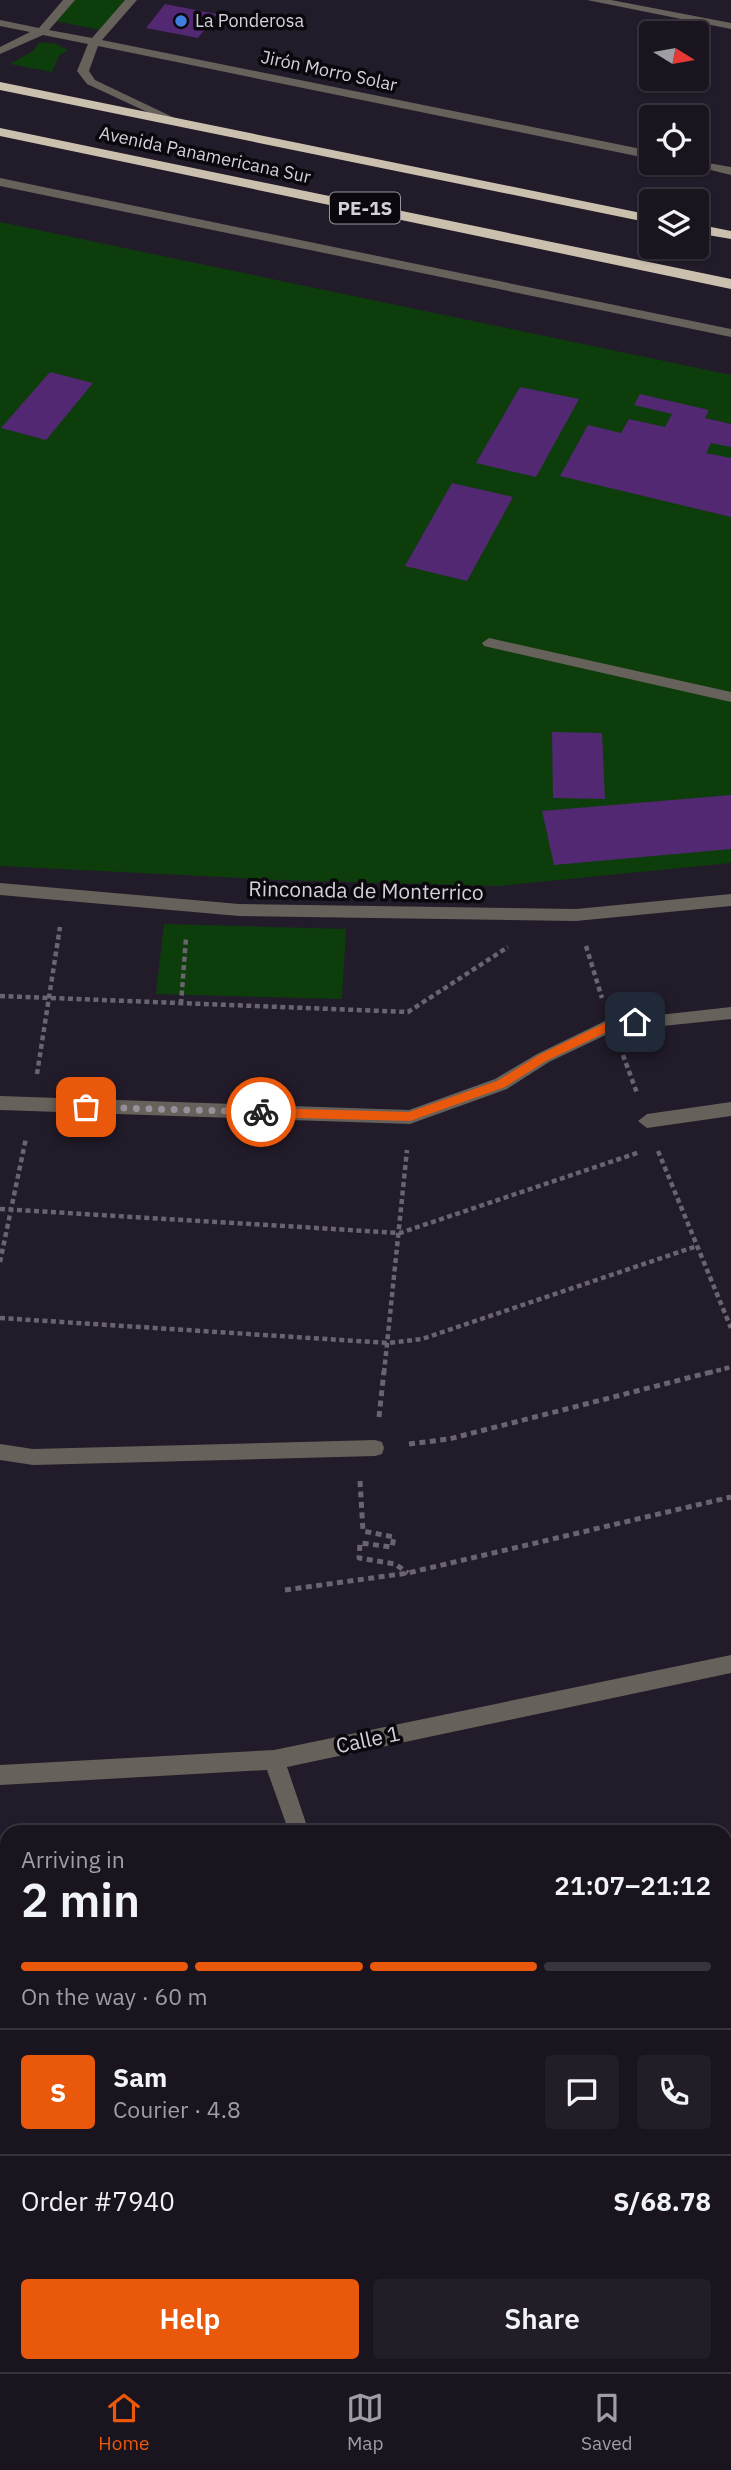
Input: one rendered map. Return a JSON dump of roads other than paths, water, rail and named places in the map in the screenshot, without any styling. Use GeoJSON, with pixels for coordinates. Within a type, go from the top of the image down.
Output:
{"type":"FeatureCollection","features":[{"type":"Feature","properties":{"kind":"highway","name":"Avenida Panamericana Sur"},"geometry":{"type":"LineString","coordinates":[[0,86],[639,217]]}},
{"type":"Feature","properties":{"kind":"highway","name":"Avenida Panamericana Sur"},"geometry":{"type":"LineString","coordinates":[[0,132],[731,284]]}},
{"type":"Feature","properties":{"kind":"highway"},"geometry":{"type":"LineString","coordinates":[[709,231],[731,235]]}},
{"type":"Feature","properties":{"kind":"street"},"geometry":{"type":"LineString","coordinates":[[0,51],[41,31],[69,0]]}},
{"type":"Feature","properties":{"kind":"street"},"geometry":{"type":"LineString","coordinates":[[131,0],[96,41],[84,60],[83,71],[91,82],[177,122]]}},
{"type":"Feature","properties":{"kind":"street"},"geometry":{"type":"LineString","coordinates":[[593,0],[731,26]]}},
{"type":"Feature","properties":{"kind":"street","name":"Jirón Morro Solar"},"geometry":{"type":"LineString","coordinates":[[0,23],[639,153]]}},
{"type":"Feature","properties":{"kind":"street"},"geometry":{"type":"LineString","coordinates":[[709,167],[731,171]]}},
{"type":"Feature","properties":{"kind":"street"},"geometry":{"type":"LineString","coordinates":[[0,182],[731,334]]}},
{"type":"Feature","properties":{"kind":"street"},"geometry":{"type":"LineString","coordinates":[[489,643],[731,697]]}},
{"type":"Feature","properties":{"kind":"street","name":"Rinconada de Monterrico"},"geometry":{"type":"LineString","coordinates":[[0,889],[239,910],[558,915],[731,900]]}},
{"type":"Feature","properties":{"kind":"street"},"geometry":{"type":"LineString","coordinates":[[0,1103],[410,1116],[501,1084],[542,1058],[611,1025],[731,1013]]}},
{"type":"Feature","properties":{"kind":"street"},"geometry":{"type":"LineString","coordinates":[[647,1121],[731,1109]]}},
{"type":"Feature","properties":{"kind":"street"},"geometry":{"type":"LineString","coordinates":[[0,1452],[33,1457],[366,1448]]}},
{"type":"Feature","properties":{"kind":"street","name":"Calle 1"},"geometry":{"type":"LineString","coordinates":[[0,1775],[274,1760],[731,1664]]}},
{"type":"Feature","properties":{"kind":"street"},"geometry":{"type":"LineString","coordinates":[[274,1760],[297,1825]]}},
{"type":"Feature","properties":{"kind":"place","name":"La Ponderosa"},"geometry":{"type":"Point","coordinates":[181,21]}}]}
